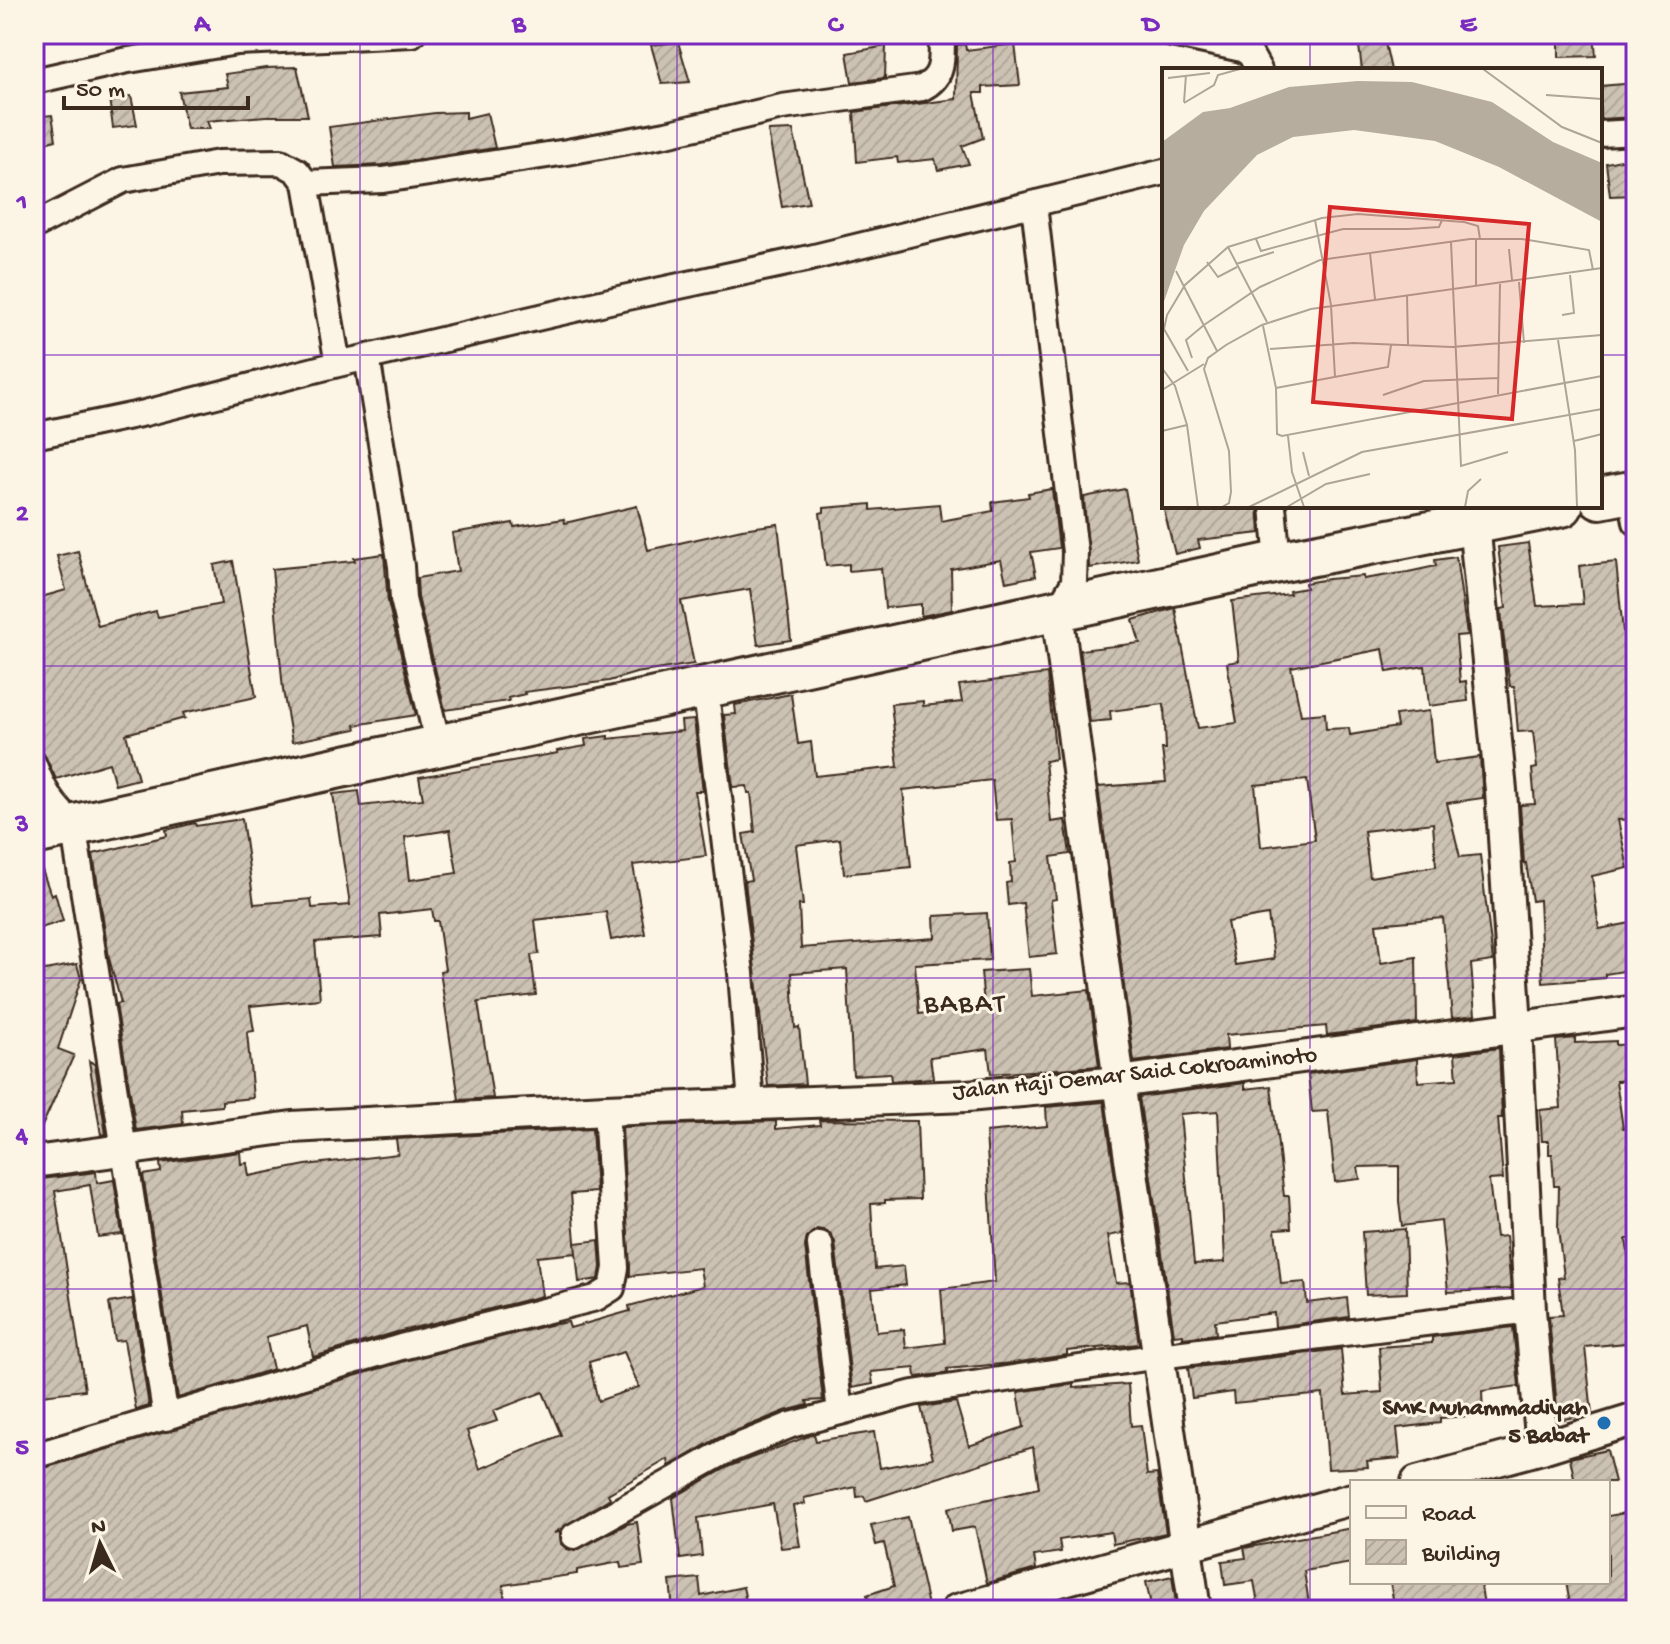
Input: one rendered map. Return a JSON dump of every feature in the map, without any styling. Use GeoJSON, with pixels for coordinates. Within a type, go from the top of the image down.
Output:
{"type":"FeatureCollection","features":[{"type":"Feature","properties":{"kind":"highway"},"geometry":{"type":"LineString","coordinates":[[34,834],[1278,562],[1552,508]]}},
{"type":"Feature","properties":{"kind":"street"},"geometry":{"type":"LineString","coordinates":[[34,81],[123,61],[237,42],[412,34]]}},
{"type":"Feature","properties":{"kind":"street"},"geometry":{"type":"LineString","coordinates":[[306,183],[383,180],[666,134],[782,107],[922,88],[934,82],[941,70],[942,34]]}},
{"type":"Feature","properties":{"kind":"street"},"geometry":{"type":"LineString","coordinates":[[1172,34],[1242,49],[1250,54],[1258,68]]}},
{"type":"Feature","properties":{"kind":"street"},"geometry":{"type":"LineString","coordinates":[[1602,134],[1636,132]]}},
{"type":"Feature","properties":{"kind":"street"},"geometry":{"type":"LineString","coordinates":[[34,226],[123,180],[219,163],[281,162],[297,171],[306,183],[338,364]]}},
{"type":"Feature","properties":{"kind":"street"},"geometry":{"type":"LineString","coordinates":[[34,436],[145,413],[367,357],[614,300],[795,262],[1162,173]]}},
{"type":"Feature","properties":{"kind":"street"},"geometry":{"type":"LineString","coordinates":[[1034,205],[1075,552],[1074,582],[1057,611],[1119,1082],[1195,1610]]}},
{"type":"Feature","properties":{"kind":"street"},"geometry":{"type":"LineString","coordinates":[[367,357],[401,566],[403,599],[438,744]]}},
{"type":"Feature","properties":{"kind":"street"},"geometry":{"type":"LineString","coordinates":[[1273,508],[1278,562]]}},
{"type":"Feature","properties":{"kind":"street"},"geometry":{"type":"LineString","coordinates":[[1474,524],[1501,790],[1530,1310],[1542,1448]]}},
{"type":"Feature","properties":{"kind":"street"},"geometry":{"type":"LineString","coordinates":[[705,686],[741,973],[751,1104]]}},
{"type":"Feature","properties":{"kind":"street"},"geometry":{"type":"LineString","coordinates":[[34,765],[53,805],[73,824],[166,1418]]}},
{"type":"Feature","properties":{"kind":"street","name":"Jalan Haji Oemar Said Cokroaminoto"},"geometry":{"type":"LineString","coordinates":[[34,1162],[292,1127],[606,1110],[967,1096],[1119,1082],[1636,1011]]}},
{"type":"Feature","properties":{"kind":"street"},"geometry":{"type":"LineString","coordinates":[[34,1456],[401,1347],[596,1298],[612,1288],[616,1268],[606,1110]]}},
{"type":"Feature","properties":{"kind":"street"},"geometry":{"type":"LineString","coordinates":[[820,1244],[840,1412]]}},
{"type":"Feature","properties":{"kind":"street"},"geometry":{"type":"LineString","coordinates":[[574,1536],[724,1452],[791,1425],[913,1393],[1159,1356],[1530,1310]]}},
{"type":"Feature","properties":{"kind":"street"},"geometry":{"type":"LineString","coordinates":[[1424,1480],[1636,1419]]}},
{"type":"Feature","properties":{"kind":"street"},"geometry":{"type":"LineString","coordinates":[[957,1610],[1350,1500]]}},
{"type":"Feature","properties":{"kind":"building"},"geometry":{"type":"Polygon","coordinates":[[[1383,34],[1391,68],[1362,68],[1358,38],[1383,34]]]}},
{"type":"Feature","properties":{"kind":"building"},"geometry":{"type":"Polygon","coordinates":[[[1559,34],[1594,34],[1596,56],[1559,57],[1559,34]]]}},
{"type":"Feature","properties":{"kind":"building"},"geometry":{"type":"Polygon","coordinates":[[[678,42],[690,82],[662,84],[651,45],[678,42]]]}},
{"type":"Feature","properties":{"kind":"building"},"geometry":{"type":"Polygon","coordinates":[[[965,44],[966,50],[1015,44],[1020,85],[983,87],[983,93],[974,93],[983,138],[962,146],[969,164],[938,170],[935,159],[898,163],[897,157],[857,162],[854,112],[956,99],[957,45],[965,44]]]}},
{"type":"Feature","properties":{"kind":"building"},"geometry":{"type":"Polygon","coordinates":[[[886,46],[885,78],[852,82],[847,53],[886,46]]]}},
{"type":"Feature","properties":{"kind":"building"},"geometry":{"type":"Polygon","coordinates":[[[297,67],[308,116],[207,121],[210,129],[187,129],[179,92],[228,87],[225,74],[297,67]]]}},
{"type":"Feature","properties":{"kind":"building"},"geometry":{"type":"Polygon","coordinates":[[[1636,83],[1636,117],[1602,119],[1602,86],[1636,83]]]}},
{"type":"Feature","properties":{"kind":"building"},"geometry":{"type":"Polygon","coordinates":[[[131,96],[137,125],[113,128],[109,98],[131,96]]]}},
{"type":"Feature","properties":{"kind":"building"},"geometry":{"type":"Polygon","coordinates":[[[466,112],[466,118],[487,113],[495,148],[382,165],[335,167],[329,127],[466,112]]]}},
{"type":"Feature","properties":{"kind":"building"},"geometry":{"type":"Polygon","coordinates":[[[52,115],[56,140],[37,145],[34,117],[52,115]]]}},
{"type":"Feature","properties":{"kind":"building"},"geometry":{"type":"Polygon","coordinates":[[[793,130],[809,203],[782,207],[768,131],[793,130]]]}},
{"type":"Feature","properties":{"kind":"building"},"geometry":{"type":"Polygon","coordinates":[[[1636,157],[1636,195],[1610,196],[1606,163],[1636,157]]]}},
{"type":"Feature","properties":{"kind":"building"},"geometry":{"type":"Polygon","coordinates":[[[1052,489],[1059,548],[1031,552],[1036,576],[1006,582],[1001,560],[951,569],[952,610],[921,616],[921,604],[885,608],[881,568],[849,571],[849,564],[826,566],[820,513],[824,512],[824,508],[871,504],[871,510],[939,504],[941,521],[993,511],[992,502],[1029,497],[1028,493],[1052,489]]]}},
{"type":"Feature","properties":{"kind":"building"},"geometry":{"type":"Polygon","coordinates":[[[1125,489],[1138,560],[1089,568],[1084,497],[1125,489]]]}},
{"type":"Feature","properties":{"kind":"building"},"geometry":{"type":"Polygon","coordinates":[[[637,506],[648,550],[778,524],[791,640],[758,645],[750,589],[681,601],[694,664],[636,673],[609,681],[524,692],[508,698],[509,701],[445,710],[418,597],[417,578],[458,571],[452,533],[513,523],[514,527],[564,519],[565,523],[637,506]]]}},
{"type":"Feature","properties":{"kind":"building"},"geometry":{"type":"Polygon","coordinates":[[[1164,508],[1258,508],[1260,533],[1198,540],[1200,548],[1175,554],[1164,508]]]}},
{"type":"Feature","properties":{"kind":"building"},"geometry":{"type":"Polygon","coordinates":[[[1528,543],[1537,606],[1583,604],[1579,566],[1616,562],[1623,632],[1636,631],[1636,819],[1618,820],[1628,868],[1592,876],[1599,929],[1636,922],[1636,969],[1605,974],[1605,978],[1543,983],[1539,900],[1532,901],[1524,863],[1520,805],[1535,804],[1532,769],[1537,768],[1533,731],[1518,732],[1514,686],[1510,686],[1503,632],[1501,609],[1506,608],[1498,547],[1528,543]]]}},
{"type":"Feature","properties":{"kind":"building"},"geometry":{"type":"Polygon","coordinates":[[[78,551],[98,626],[156,611],[158,617],[221,604],[214,565],[233,561],[256,697],[183,713],[185,718],[126,734],[138,779],[115,785],[109,763],[56,779],[44,754],[34,750],[34,599],[66,590],[57,556],[78,551]]]}},
{"type":"Feature","properties":{"kind":"building"},"geometry":{"type":"Polygon","coordinates":[[[384,554],[388,602],[416,715],[355,725],[356,729],[292,742],[283,690],[272,569],[355,561],[354,558],[384,554]]]}},
{"type":"Feature","properties":{"kind":"building"},"geometry":{"type":"Polygon","coordinates":[[[1456,557],[1467,635],[1456,636],[1460,682],[1466,681],[1468,701],[1429,706],[1425,666],[1387,672],[1383,649],[1291,667],[1301,715],[1325,713],[1326,729],[1349,728],[1350,735],[1397,727],[1395,715],[1429,711],[1434,763],[1480,757],[1483,798],[1447,803],[1460,857],[1480,855],[1493,961],[1471,964],[1475,1015],[1452,1018],[1443,918],[1376,924],[1381,963],[1416,957],[1417,1023],[1327,1035],[1326,1026],[1226,1035],[1227,1049],[1134,1062],[1098,787],[1166,782],[1162,749],[1166,749],[1164,704],[1110,711],[1111,720],[1090,722],[1080,650],[1140,643],[1133,620],[1175,608],[1198,728],[1237,723],[1227,663],[1239,661],[1232,601],[1290,594],[1289,591],[1306,588],[1305,583],[1328,579],[1363,576],[1363,579],[1408,572],[1436,566],[1435,560],[1456,557]],[[1307,780],[1255,785],[1261,847],[1315,840],[1307,780]],[[1433,823],[1364,831],[1370,877],[1436,866],[1433,823]],[[1268,915],[1227,922],[1235,965],[1274,959],[1268,915]]]}},
{"type":"Feature","properties":{"kind":"building"},"geometry":{"type":"Polygon","coordinates":[[[1047,674],[1056,759],[1045,761],[1051,822],[1065,820],[1070,854],[1051,857],[1056,899],[1051,900],[1057,954],[1029,957],[1023,903],[1008,905],[1006,883],[1011,882],[1010,863],[1016,862],[1012,819],[996,820],[992,780],[903,790],[911,867],[844,874],[840,839],[796,845],[803,905],[799,905],[801,948],[935,938],[934,916],[987,913],[990,960],[915,964],[919,1014],[984,1005],[981,972],[1029,969],[1032,996],[1089,990],[1099,1066],[991,1074],[988,1049],[930,1057],[933,1078],[891,1081],[890,1073],[853,1075],[847,969],[792,973],[795,1028],[799,1027],[805,1084],[768,1086],[745,881],[751,880],[743,834],[755,832],[751,793],[748,793],[747,786],[733,787],[724,715],[736,714],[735,705],[791,694],[798,744],[811,742],[815,776],[898,767],[891,704],[923,701],[923,706],[962,702],[959,685],[1047,674]]]}},
{"type":"Feature","properties":{"kind":"building"},"geometry":{"type":"Polygon","coordinates":[[[694,720],[703,791],[695,791],[706,856],[633,865],[645,934],[611,940],[606,912],[535,920],[539,954],[531,955],[536,995],[478,1002],[493,1098],[459,1100],[440,971],[445,970],[438,921],[434,921],[432,909],[380,915],[382,937],[315,942],[320,999],[250,1006],[254,1031],[247,1032],[253,1098],[222,1101],[222,1106],[182,1110],[183,1124],[136,1130],[116,1004],[121,1003],[109,958],[93,854],[167,836],[166,830],[195,823],[196,826],[242,819],[254,904],[311,899],[312,908],[350,905],[333,794],[359,791],[361,806],[423,799],[419,777],[558,753],[586,746],[585,739],[682,731],[681,721],[694,720]],[[450,830],[405,837],[410,880],[457,873],[450,830]]]}},
{"type":"Feature","properties":{"kind":"building"},"geometry":{"type":"Polygon","coordinates":[[[34,856],[37,856],[51,895],[55,893],[63,921],[34,930],[34,856]]]}},
{"type":"Feature","properties":{"kind":"building"},"geometry":{"type":"Polygon","coordinates":[[[77,964],[81,979],[58,1049],[74,1055],[34,1144],[34,972],[77,964]]]}},
{"type":"Feature","properties":{"kind":"building"},"geometry":{"type":"Polygon","coordinates":[[[1575,1038],[1575,1043],[1616,1041],[1616,1045],[1636,1044],[1636,1080],[1616,1081],[1623,1128],[1636,1127],[1636,1239],[1626,1239],[1636,1308],[1636,1342],[1585,1347],[1592,1414],[1558,1420],[1549,1316],[1563,1315],[1558,1278],[1564,1277],[1558,1229],[1559,1186],[1554,1186],[1549,1141],[1542,1141],[1540,1110],[1561,1108],[1556,1040],[1575,1038]]]}},
{"type":"Feature","properties":{"kind":"building"},"geometry":{"type":"Polygon","coordinates":[[[1499,1048],[1502,1118],[1498,1118],[1503,1179],[1489,1180],[1496,1237],[1506,1236],[1511,1289],[1448,1292],[1441,1221],[1402,1226],[1399,1166],[1358,1167],[1360,1179],[1335,1182],[1328,1111],[1312,1112],[1308,1074],[1417,1059],[1418,1082],[1457,1079],[1455,1054],[1499,1048]]]}},
{"type":"Feature","properties":{"kind":"building"},"geometry":{"type":"Polygon","coordinates":[[[89,1061],[95,1064],[106,1134],[101,1135],[89,1061]]]}},
{"type":"Feature","properties":{"kind":"building"},"geometry":{"type":"Polygon","coordinates":[[[1245,1083],[1245,1089],[1271,1086],[1284,1196],[1289,1196],[1291,1228],[1275,1229],[1281,1284],[1305,1282],[1307,1303],[1347,1298],[1349,1317],[1275,1327],[1274,1313],[1215,1321],[1216,1334],[1183,1338],[1183,1334],[1174,1335],[1139,1097],[1245,1083]],[[1218,1111],[1180,1114],[1194,1264],[1225,1262],[1218,1111]]]}},
{"type":"Feature","properties":{"kind":"building"},"geometry":{"type":"Polygon","coordinates":[[[1104,1102],[1123,1233],[1108,1236],[1116,1283],[1130,1282],[1139,1344],[1067,1351],[1067,1355],[947,1369],[948,1373],[916,1377],[915,1368],[871,1372],[873,1384],[852,1388],[835,1242],[827,1231],[817,1229],[807,1237],[805,1246],[823,1400],[807,1401],[808,1405],[718,1438],[669,1466],[668,1459],[608,1494],[610,1498],[554,1533],[560,1532],[561,1544],[575,1551],[627,1524],[637,1522],[643,1565],[621,1568],[620,1562],[577,1570],[577,1574],[503,1585],[506,1610],[55,1610],[54,1605],[34,1609],[34,1471],[405,1361],[545,1326],[568,1322],[570,1328],[630,1311],[629,1306],[703,1286],[700,1268],[630,1276],[622,1127],[776,1121],[776,1129],[820,1125],[819,1120],[917,1121],[920,1199],[885,1200],[885,1203],[871,1204],[875,1269],[904,1266],[906,1285],[872,1289],[877,1332],[904,1329],[906,1348],[945,1343],[941,1289],[995,1282],[986,1132],[1047,1126],[1046,1107],[1104,1102]],[[624,1352],[589,1362],[598,1401],[639,1387],[624,1352]],[[543,1392],[493,1411],[497,1421],[467,1431],[480,1469],[561,1435],[543,1392]]]}},
{"type":"Feature","properties":{"kind":"building"},"geometry":{"type":"Polygon","coordinates":[[[592,1129],[596,1192],[571,1194],[576,1253],[537,1257],[542,1296],[397,1332],[313,1357],[307,1326],[266,1337],[273,1369],[178,1398],[143,1175],[161,1172],[160,1163],[240,1152],[241,1164],[247,1163],[249,1176],[306,1165],[398,1154],[396,1139],[592,1129]]]}},
{"type":"Feature","properties":{"kind":"building"},"geometry":{"type":"Polygon","coordinates":[[[96,1172],[97,1183],[114,1180],[122,1234],[98,1237],[90,1185],[55,1191],[85,1390],[34,1396],[34,1180],[96,1172]]]}},
{"type":"Feature","properties":{"kind":"building"},"geometry":{"type":"Polygon","coordinates":[[[1405,1229],[1407,1293],[1366,1295],[1362,1232],[1405,1229]]]}},
{"type":"Feature","properties":{"kind":"building"},"geometry":{"type":"Polygon","coordinates":[[[599,1240],[599,1279],[579,1282],[575,1243],[599,1240]]]}},
{"type":"Feature","properties":{"kind":"building"},"geometry":{"type":"Polygon","coordinates":[[[132,1299],[149,1406],[136,1410],[124,1340],[115,1341],[109,1303],[132,1299]]]}},
{"type":"Feature","properties":{"kind":"building"},"geometry":{"type":"Polygon","coordinates":[[[1513,1327],[1519,1386],[1482,1391],[1483,1415],[1440,1418],[1440,1423],[1397,1428],[1400,1458],[1367,1461],[1368,1467],[1328,1469],[1323,1394],[1234,1403],[1233,1392],[1192,1398],[1188,1368],[1341,1349],[1345,1395],[1382,1392],[1379,1347],[1432,1343],[1432,1337],[1513,1327]]]}},
{"type":"Feature","properties":{"kind":"building"},"geometry":{"type":"Polygon","coordinates":[[[1073,1384],[1073,1388],[1128,1384],[1131,1426],[1141,1425],[1147,1475],[1157,1474],[1166,1533],[1113,1544],[1111,1532],[1059,1540],[1061,1552],[1034,1556],[1036,1569],[987,1583],[975,1527],[952,1531],[948,1508],[1039,1488],[1033,1447],[866,1501],[864,1496],[857,1497],[856,1487],[804,1498],[805,1504],[793,1506],[800,1546],[781,1548],[773,1504],[698,1518],[702,1556],[680,1559],[673,1498],[730,1466],[814,1434],[816,1441],[874,1432],[880,1468],[933,1458],[921,1407],[956,1402],[969,1446],[1024,1427],[1018,1392],[1073,1384]]]}},
{"type":"Feature","properties":{"kind":"building"},"geometry":{"type":"Polygon","coordinates":[[[1607,1450],[1615,1482],[1575,1480],[1570,1458],[1607,1450]]]}},
{"type":"Feature","properties":{"kind":"building"},"geometry":{"type":"Polygon","coordinates":[[[1636,1511],[1636,1610],[1571,1610],[1566,1584],[1610,1584],[1610,1516],[1636,1511]]]}},
{"type":"Feature","properties":{"kind":"building"},"geometry":{"type":"Polygon","coordinates":[[[908,1517],[929,1610],[872,1610],[867,1595],[894,1586],[884,1543],[876,1545],[871,1525],[908,1517]]]}},
{"type":"Feature","properties":{"kind":"building"},"geometry":{"type":"Polygon","coordinates":[[[1350,1528],[1350,1563],[1304,1571],[1310,1610],[1259,1610],[1254,1581],[1225,1585],[1222,1561],[1246,1558],[1244,1548],[1350,1528]]]}},
{"type":"Feature","properties":{"kind":"building"},"geometry":{"type":"Polygon","coordinates":[[[1172,1576],[1177,1610],[1152,1610],[1146,1582],[1172,1576]]]}},
{"type":"Feature","properties":{"kind":"building"},"geometry":{"type":"Polygon","coordinates":[[[699,1578],[701,1596],[743,1587],[748,1610],[673,1610],[670,1581],[699,1578]]]}},
{"type":"Feature","properties":{"kind":"building"},"geometry":{"type":"Polygon","coordinates":[[[1390,1584],[1480,1584],[1485,1610],[1395,1610],[1390,1584]]]}},
{"type":"Feature","properties":{"kind":"place","name":"SMK Muhammadiyah 5 Babat"},"geometry":{"type":"Point","coordinates":[1604,1423]}},
{"type":"Feature","properties":{"kind":"district","name":"BABAT"},"geometry":{"type":"Point","coordinates":[965,1005]}}]}
